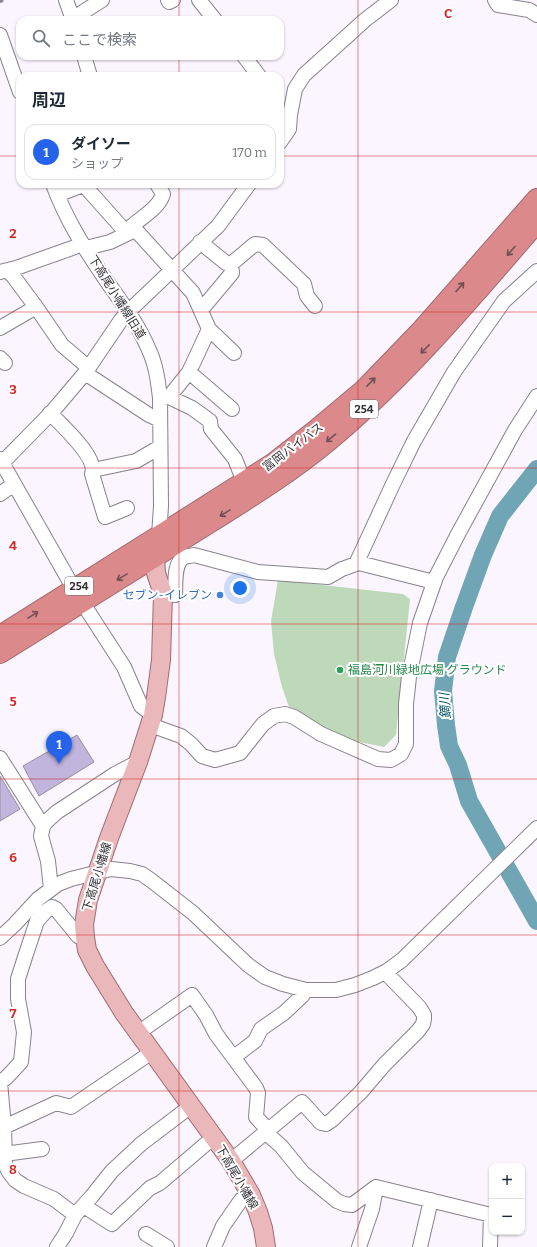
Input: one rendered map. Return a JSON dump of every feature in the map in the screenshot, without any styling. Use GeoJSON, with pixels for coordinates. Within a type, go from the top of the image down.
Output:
{"type":"FeatureCollection","features":[{"type":"Feature","properties":{"kind":"highway","name":"富岡バイパス"},"geometry":{"type":"LineString","coordinates":[[0,653],[159,536],[274,463],[340,411],[364,390],[420,332],[537,199]]}},
{"type":"Feature","properties":{"kind":"highway","name":"富岡バイパス"},"geometry":{"type":"LineString","coordinates":[[0,636],[155,557],[274,481],[327,442],[374,400],[431,343],[537,222]]}},
{"type":"Feature","properties":{"kind":"main road","name":"下高尾小幡線"},"geometry":{"type":"LineString","coordinates":[[159,536],[155,557],[156,573],[163,594],[160,666],[151,721],[138,762],[109,838],[88,900],[84,925],[87,950],[120,1007],[231,1161],[251,1195],[263,1228],[266,1247]]}},
{"type":"Feature","properties":{"kind":"street"},"geometry":{"type":"LineString","coordinates":[[66,0],[72,16]]}},
{"type":"Feature","properties":{"kind":"street"},"geometry":{"type":"LineString","coordinates":[[79,16],[102,0]]}},
{"type":"Feature","properties":{"kind":"street"},"geometry":{"type":"LineString","coordinates":[[168,0],[169,2],[173,0]]}},
{"type":"Feature","properties":{"kind":"street"},"geometry":{"type":"LineString","coordinates":[[199,0],[212,16]]}},
{"type":"Feature","properties":{"kind":"street"},"geometry":{"type":"LineString","coordinates":[[284,137],[290,129],[290,115],[295,89],[298,82],[365,20],[391,0]]}},
{"type":"Feature","properties":{"kind":"street"},"geometry":{"type":"LineString","coordinates":[[495,0],[498,5],[529,10],[537,15]]}},
{"type":"Feature","properties":{"kind":"street"},"geometry":{"type":"LineString","coordinates":[[0,34],[2,50],[16,83]]}},
{"type":"Feature","properties":{"kind":"street"},"geometry":{"type":"LineString","coordinates":[[85,60],[89,72]]}},
{"type":"Feature","properties":{"kind":"street"},"geometry":{"type":"LineString","coordinates":[[247,60],[257,72]]}},
{"type":"Feature","properties":{"kind":"street"},"geometry":{"type":"LineString","coordinates":[[284,107],[290,115]]}},
{"type":"Feature","properties":{"kind":"street"},"geometry":{"type":"LineString","coordinates":[[87,188],[124,230],[135,230]]}},
{"type":"Feature","properties":{"kind":"street"},"geometry":{"type":"LineString","coordinates":[[159,188],[163,194],[162,199],[132,226],[193,293],[209,329],[234,353]]}},
{"type":"Feature","properties":{"kind":"street"},"geometry":{"type":"LineString","coordinates":[[246,188],[218,226],[128,312],[87,371],[50,413],[1,461],[78,595],[124,667],[141,706],[156,727],[182,736],[202,756],[215,760],[240,753],[263,724],[274,716],[285,714],[294,717],[321,734],[378,759],[391,760],[401,754],[406,744],[406,704],[409,678],[420,623],[434,582],[458,534],[515,430],[537,396]]}},
{"type":"Feature","properties":{"kind":"street","name":"下高尾小幡線旧道"},"geometry":{"type":"LineString","coordinates":[[55,189],[66,216],[128,312],[149,350],[158,382],[165,397],[160,420],[159,536]]}},
{"type":"Feature","properties":{"kind":"street"},"geometry":{"type":"LineString","coordinates":[[4,272],[75,247],[110,242],[135,230]]}},
{"type":"Feature","properties":{"kind":"street"},"geometry":{"type":"LineString","coordinates":[[200,242],[226,263],[230,264]]}},
{"type":"Feature","properties":{"kind":"street"},"geometry":{"type":"LineString","coordinates":[[230,264],[254,244],[263,245],[304,284],[307,296],[315,306]]}},
{"type":"Feature","properties":{"kind":"street"},"geometry":{"type":"LineString","coordinates":[[201,310],[232,273],[230,264]]}},
{"type":"Feature","properties":{"kind":"street"},"geometry":{"type":"LineString","coordinates":[[356,564],[414,442],[454,372],[504,301],[537,271]]}},
{"type":"Feature","properties":{"kind":"street"},"geometry":{"type":"LineString","coordinates":[[4,272],[13,276],[62,345],[87,371],[149,415],[160,420]]}},
{"type":"Feature","properties":{"kind":"street"},"geometry":{"type":"LineString","coordinates":[[0,328],[36,307]]}},
{"type":"Feature","properties":{"kind":"street"},"geometry":{"type":"LineString","coordinates":[[209,329],[190,372],[165,397],[192,408],[210,420],[211,429],[235,459],[244,482]]}},
{"type":"Feature","properties":{"kind":"street"},"geometry":{"type":"LineString","coordinates":[[190,372],[232,409]]}},
{"type":"Feature","properties":{"kind":"street"},"geometry":{"type":"LineString","coordinates":[[50,413],[86,453],[93,467],[92,474],[104,517],[127,508]]}},
{"type":"Feature","properties":{"kind":"street"},"geometry":{"type":"LineString","coordinates":[[93,470],[136,461],[160,447]]}},
{"type":"Feature","properties":{"kind":"street"},"geometry":{"type":"LineString","coordinates":[[0,494],[14,484]]}},
{"type":"Feature","properties":{"kind":"street"},"geometry":{"type":"LineString","coordinates":[[163,594],[175,595],[176,571],[179,562],[184,558],[194,555],[258,572],[328,578],[342,569],[359,563],[434,582]]}},
{"type":"Feature","properties":{"kind":"street"},"geometry":{"type":"LineString","coordinates":[[0,758],[43,826]]}},
{"type":"Feature","properties":{"kind":"street"},"geometry":{"type":"LineString","coordinates":[[51,889],[48,861],[41,836],[43,826],[57,812],[115,774],[138,762]]}},
{"type":"Feature","properties":{"kind":"street"},"geometry":{"type":"LineString","coordinates":[[0,938],[38,899],[51,889],[71,879],[111,869],[130,871],[142,874],[193,913],[248,965],[265,977],[283,984],[306,990],[336,990],[373,978],[385,972],[402,960],[537,828]]}},
{"type":"Feature","properties":{"kind":"street"},"geometry":{"type":"LineString","coordinates":[[86,940],[78,936],[56,909],[52,907],[46,911],[37,922],[18,979],[18,999],[24,1032],[21,1062],[6,1078],[0,1082],[4,1127],[3,1162],[15,1180],[24,1186],[112,1224],[150,1188],[160,1183],[214,1137]]}},
{"type":"Feature","properties":{"kind":"street"},"geometry":{"type":"LineString","coordinates":[[24,915],[36,927]]}},
{"type":"Feature","properties":{"kind":"street"},"geometry":{"type":"LineString","coordinates":[[231,1161],[302,1102],[321,1123],[326,1124],[332,1120],[361,1092],[384,1065],[418,1031],[423,1024],[424,1015],[419,1007],[385,972]]}},
{"type":"Feature","properties":{"kind":"street"},"geometry":{"type":"LineString","coordinates":[[234,1057],[255,1041],[261,1029],[284,1013],[302,996],[306,990]]}},
{"type":"Feature","properties":{"kind":"street"},"geometry":{"type":"LineString","coordinates":[[138,1033],[192,995],[206,1015],[216,1034],[256,1088],[258,1093],[256,1117],[303,1173],[337,1201],[344,1204],[352,1205],[376,1186]]}},
{"type":"Feature","properties":{"kind":"street"},"geometry":{"type":"LineString","coordinates":[[4,1127],[56,1103],[71,1107],[152,1052]]}},
{"type":"Feature","properties":{"kind":"street"},"geometry":{"type":"LineString","coordinates":[[57,1247],[79,1210],[112,1170],[141,1144],[191,1106]]}},
{"type":"Feature","properties":{"kind":"street"},"geometry":{"type":"LineString","coordinates":[[3,1162],[42,1149]]}},
{"type":"Feature","properties":{"kind":"street"},"geometry":{"type":"LineString","coordinates":[[376,1186],[491,1215],[490,1247]]}},
{"type":"Feature","properties":{"kind":"street"},"geometry":{"type":"LineString","coordinates":[[359,1247],[372,1209],[376,1186]]}},
{"type":"Feature","properties":{"kind":"street"},"geometry":{"type":"LineString","coordinates":[[214,1247],[223,1226],[242,1200],[251,1195]]}},
{"type":"Feature","properties":{"kind":"street"},"geometry":{"type":"LineString","coordinates":[[420,1247],[431,1200]]}},
{"type":"Feature","properties":{"kind":"street"},"geometry":{"type":"LineString","coordinates":[[146,1234],[167,1247]]}},
{"type":"Feature","properties":{"kind":"green space","name":"福島河川緑地広場 グラウンド"},"geometry":{"type":"Polygon","coordinates":[[[278,580],[403,594],[410,599],[396,735],[384,747],[354,741],[322,729],[289,707],[282,687],[274,654],[271,621],[278,580]]]}},
{"type":"Feature","properties":{"kind":"building"},"geometry":{"type":"Polygon","coordinates":[[[77,735],[94,762],[39,796],[23,766],[77,735]]]}},
{"type":"Feature","properties":{"kind":"building"},"geometry":{"type":"Polygon","coordinates":[[[0,776],[20,809],[0,821],[0,776]]]}},
{"type":"Feature","properties":{"kind":"waterway","name":"鏑川"},"geometry":{"type":"LineString","coordinates":[[537,469],[500,516],[483,555],[447,657],[443,691],[449,746],[458,765],[469,801],[537,921]]}},
{"type":"Feature","properties":{"kind":"place","name":"セブン-イレブン"},"geometry":{"type":"Point","coordinates":[220,595]}},
{"type":"Feature","properties":{"kind":"place","name":"福島河川緑地広場 グラウンド"},"geometry":{"type":"Point","coordinates":[340,670]}},
{"type":"Feature","properties":{"kind":"place","name":"ダイソー"},"geometry":{"type":"Point","coordinates":[59,764]}}]}
